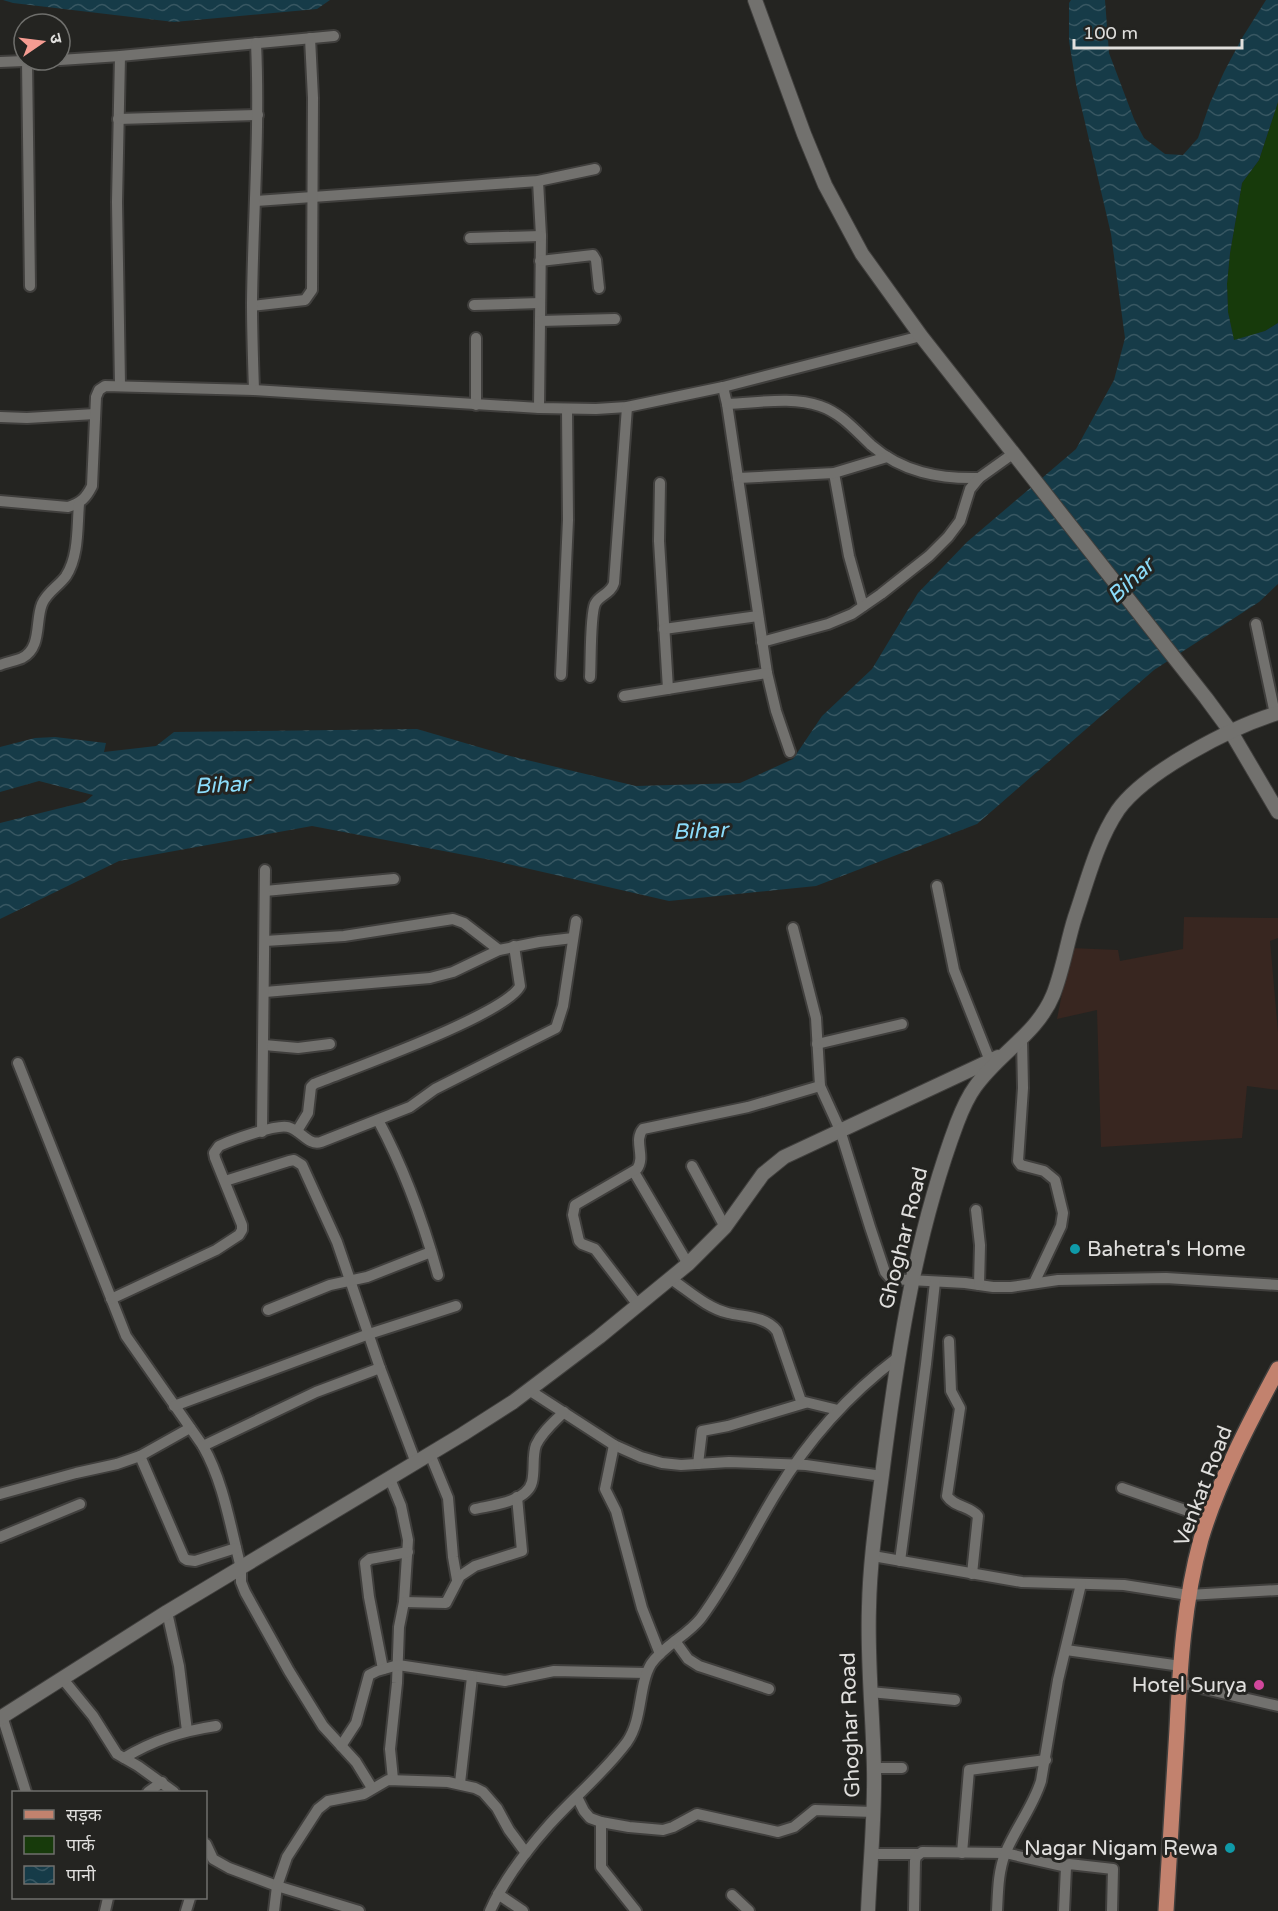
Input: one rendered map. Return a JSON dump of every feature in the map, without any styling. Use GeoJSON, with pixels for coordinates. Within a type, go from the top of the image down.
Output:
{"type":"FeatureCollection","features":[{"type":"Feature","properties":{"kind":"main road","name":"Venkat Road"},"geometry":{"type":"LineString","coordinates":[[1166,1911],[1179,1683],[1188,1595],[1208,1518],[1258,1406],[1278,1369]]}},
{"type":"Feature","properties":{"kind":"street"},"geometry":{"type":"LineString","coordinates":[[755,0],[804,134],[834,204],[862,254],[921,336],[1206,698],[1231,732],[1277,808]]}},
{"type":"Feature","properties":{"kind":"street"},"geometry":{"type":"LineString","coordinates":[[72,59],[334,36]]}},
{"type":"Feature","properties":{"kind":"street"},"geometry":{"type":"LineString","coordinates":[[252,306],[299,302],[305,300],[312,290],[313,88],[310,38]]}},
{"type":"Feature","properties":{"kind":"street"},"geometry":{"type":"LineString","coordinates":[[254,390],[252,306],[258,115],[256,43]]}},
{"type":"Feature","properties":{"kind":"street"},"geometry":{"type":"LineString","coordinates":[[120,56],[117,202],[120,385]]}},
{"type":"Feature","properties":{"kind":"street"},"geometry":{"type":"LineString","coordinates":[[27,72],[30,286]]}},
{"type":"Feature","properties":{"kind":"street"},"geometry":{"type":"LineString","coordinates":[[118,119],[258,115]]}},
{"type":"Feature","properties":{"kind":"street"},"geometry":{"type":"LineString","coordinates":[[256,201],[538,181],[596,169]]}},
{"type":"Feature","properties":{"kind":"street"},"geometry":{"type":"LineString","coordinates":[[538,181],[541,236],[539,408]]}},
{"type":"Feature","properties":{"kind":"street"},"geometry":{"type":"LineString","coordinates":[[470,238],[541,236]]}},
{"type":"Feature","properties":{"kind":"street"},"geometry":{"type":"LineString","coordinates":[[540,261],[593,255],[596,260],[599,288]]}},
{"type":"Feature","properties":{"kind":"street"},"geometry":{"type":"LineString","coordinates":[[474,305],[540,303]]}},
{"type":"Feature","properties":{"kind":"street"},"geometry":{"type":"LineString","coordinates":[[540,321],[615,319]]}},
{"type":"Feature","properties":{"kind":"street"},"geometry":{"type":"LineString","coordinates":[[0,501],[68,507],[79,504],[87,496],[92,486],[96,397],[99,390],[105,386],[254,390],[539,408],[627,407],[723,387],[921,336]]}},
{"type":"Feature","properties":{"kind":"street"},"geometry":{"type":"LineString","coordinates":[[476,338],[476,405]]}},
{"type":"Feature","properties":{"kind":"street"},"geometry":{"type":"LineString","coordinates":[[723,387],[728,404],[767,673],[776,711],[790,752]]}},
{"type":"Feature","properties":{"kind":"street"},"geometry":{"type":"LineString","coordinates":[[728,404],[794,401],[820,406],[836,413],[887,457],[912,470],[936,477],[979,478]]}},
{"type":"Feature","properties":{"kind":"street"},"geometry":{"type":"LineString","coordinates":[[590,677],[594,608],[599,598],[609,591],[614,583],[627,407]]}},
{"type":"Feature","properties":{"kind":"street"},"geometry":{"type":"LineString","coordinates":[[561,675],[568,520],[567,409]]}},
{"type":"Feature","properties":{"kind":"street"},"geometry":{"type":"LineString","coordinates":[[0,417],[27,418],[95,414]]}},
{"type":"Feature","properties":{"kind":"street"},"geometry":{"type":"LineString","coordinates":[[762,642],[828,624],[881,594],[929,556],[948,537],[960,521],[970,489],[979,478],[1014,453]]}},
{"type":"Feature","properties":{"kind":"street"},"geometry":{"type":"LineString","coordinates":[[738,478],[834,473],[887,457]]}},
{"type":"Feature","properties":{"kind":"street"},"geometry":{"type":"LineString","coordinates":[[834,473],[849,556],[863,606]]}},
{"type":"Feature","properties":{"kind":"street"},"geometry":{"type":"LineString","coordinates":[[660,483],[659,541],[668,689]]}},
{"type":"Feature","properties":{"kind":"street"},"geometry":{"type":"LineString","coordinates":[[0,664],[23,657],[31,651],[44,601],[61,583],[72,563],[79,504]]}},
{"type":"Feature","properties":{"kind":"street"},"geometry":{"type":"LineString","coordinates":[[664,629],[758,616]]}},
{"type":"Feature","properties":{"kind":"street"},"geometry":{"type":"LineString","coordinates":[[1256,624],[1277,713]]}},
{"type":"Feature","properties":{"kind":"street"},"geometry":{"type":"LineString","coordinates":[[624,696],[767,673]]}},
{"type":"Feature","properties":{"kind":"street","name":"Ghoghar Road"},"geometry":{"type":"LineString","coordinates":[[868,1911],[874,1768],[869,1605],[873,1556],[897,1358],[911,1281],[928,1209],[966,1101],[976,1084],[1033,1028],[1045,1011],[1054,992],[1078,909],[1105,835],[1119,810],[1137,789],[1158,773],[1231,732],[1277,713]]}},
{"type":"Feature","properties":{"kind":"street"},"geometry":{"type":"LineString","coordinates":[[262,1132],[265,870]]}},
{"type":"Feature","properties":{"kind":"street"},"geometry":{"type":"LineString","coordinates":[[265,891],[394,879]]}},
{"type":"Feature","properties":{"kind":"street"},"geometry":{"type":"LineString","coordinates":[[937,886],[954,970],[990,1061]]}},
{"type":"Feature","properties":{"kind":"street"},"geometry":{"type":"LineString","coordinates":[[265,941],[345,936],[453,919],[464,923],[499,950]]}},
{"type":"Feature","properties":{"kind":"street"},"geometry":{"type":"LineString","coordinates":[[111,1299],[216,1250],[239,1235],[242,1225],[215,1158],[216,1149],[224,1144],[282,1127],[297,1131],[316,1144],[410,1107],[435,1089],[556,1028],[562,1006],[576,921]]}},
{"type":"Feature","properties":{"kind":"street"},"geometry":{"type":"LineString","coordinates":[[793,928],[814,1011],[820,1086],[840,1131],[885,1272],[891,1279],[1011,1287],[1058,1280],[1166,1278],[1278,1285]]}},
{"type":"Feature","properties":{"kind":"street"},"geometry":{"type":"LineString","coordinates":[[265,992],[430,978],[453,972],[499,950],[573,938]]}},
{"type":"Feature","properties":{"kind":"street"},"geometry":{"type":"LineString","coordinates":[[297,1131],[308,1113],[310,1092],[314,1084],[473,1020],[514,995],[520,986],[514,946]]}},
{"type":"Feature","properties":{"kind":"street"},"geometry":{"type":"LineString","coordinates":[[817,1044],[902,1024]]}},
{"type":"Feature","properties":{"kind":"street"},"geometry":{"type":"LineString","coordinates":[[1022,1039],[1023,1088],[1017,1161],[1021,1165],[1044,1171],[1055,1180],[1063,1213],[1061,1226],[1034,1283]]}},
{"type":"Feature","properties":{"kind":"street"},"geometry":{"type":"LineString","coordinates":[[264,1045],[298,1048],[330,1044]]}},
{"type":"Feature","properties":{"kind":"street"},"geometry":{"type":"LineString","coordinates":[[26,1791],[1,1716],[167,1612],[416,1463],[529,1390],[688,1263],[725,1227],[763,1174],[784,1156],[1005,1053]]}},
{"type":"Feature","properties":{"kind":"street"},"geometry":{"type":"LineString","coordinates":[[18,1063],[126,1336],[212,1462],[220,1482],[236,1548],[242,1587],[323,1726],[356,1762],[372,1788]]}},
{"type":"Feature","properties":{"kind":"street"},"geometry":{"type":"LineString","coordinates":[[638,1305],[595,1249],[579,1241],[573,1215],[578,1202],[634,1172],[641,1161],[638,1136],[648,1126],[748,1107],[820,1086]]}},
{"type":"Feature","properties":{"kind":"street"},"geometry":{"type":"LineString","coordinates":[[378,1120],[407,1178],[438,1275]]}},
{"type":"Feature","properties":{"kind":"street"},"geometry":{"type":"LineString","coordinates":[[225,1181],[289,1161],[299,1162],[302,1165],[351,1281],[380,1368],[416,1463]]}},
{"type":"Feature","properties":{"kind":"street"},"geometry":{"type":"LineString","coordinates":[[693,1166],[725,1227]]}},
{"type":"Feature","properties":{"kind":"street"},"geometry":{"type":"LineString","coordinates":[[634,1172],[688,1263]]}},
{"type":"Feature","properties":{"kind":"street"},"geometry":{"type":"LineString","coordinates":[[976,1210],[981,1245],[979,1285]]}},
{"type":"Feature","properties":{"kind":"street"},"geometry":{"type":"LineString","coordinates":[[268,1310],[330,1285],[351,1281],[431,1252]]}},
{"type":"Feature","properties":{"kind":"street"},"geometry":{"type":"LineString","coordinates":[[671,1278],[713,1307],[726,1313],[763,1320],[771,1324],[777,1330],[800,1399],[805,1403],[838,1410]]}},
{"type":"Feature","properties":{"kind":"street"},"geometry":{"type":"LineString","coordinates":[[900,1561],[935,1282]]}},
{"type":"Feature","properties":{"kind":"street"},"geometry":{"type":"LineString","coordinates":[[174,1406],[369,1334],[456,1306]]}},
{"type":"Feature","properties":{"kind":"street"},"geometry":{"type":"LineString","coordinates":[[949,1341],[951,1391],[960,1408],[947,1496],[950,1501],[978,1516],[972,1574]]}},
{"type":"Feature","properties":{"kind":"street"},"geometry":{"type":"LineString","coordinates":[[490,1911],[498,1894],[526,1853],[550,1824],[607,1767],[629,1738],[635,1727],[646,1673],[660,1654],[701,1617],[794,1465],[838,1410],[866,1381],[897,1358]]}},
{"type":"Feature","properties":{"kind":"street"},"geometry":{"type":"LineString","coordinates":[[203,1446],[316,1392],[380,1368]]}},
{"type":"Feature","properties":{"kind":"street"},"geometry":{"type":"LineString","coordinates":[[529,1390],[614,1445],[662,1463],[681,1465],[729,1462],[807,1465],[882,1476]]}},
{"type":"Feature","properties":{"kind":"street"},"geometry":{"type":"LineString","coordinates":[[698,1464],[702,1431],[805,1403]]}},
{"type":"Feature","properties":{"kind":"street"},"geometry":{"type":"LineString","coordinates":[[475,1509],[525,1493],[531,1485],[537,1443],[564,1412]]}},
{"type":"Feature","properties":{"kind":"street"},"geometry":{"type":"LineString","coordinates":[[0,1494],[117,1464],[140,1456],[190,1428]]}},
{"type":"Feature","properties":{"kind":"street"},"geometry":{"type":"LineString","coordinates":[[614,1445],[605,1489],[616,1511],[642,1608],[660,1654]]}},
{"type":"Feature","properties":{"kind":"street"},"geometry":{"type":"LineString","coordinates":[[404,1602],[446,1603],[450,1600],[457,1580],[448,1498],[430,1454]]}},
{"type":"Feature","properties":{"kind":"street"},"geometry":{"type":"LineString","coordinates":[[140,1456],[184,1558],[195,1561],[236,1548]]}},
{"type":"Feature","properties":{"kind":"street"},"geometry":{"type":"LineString","coordinates":[[390,1479],[405,1517],[408,1540],[390,1749],[393,1779]]}},
{"type":"Feature","properties":{"kind":"street"},"geometry":{"type":"LineString","coordinates":[[1122,1488],[1208,1518]]}},
{"type":"Feature","properties":{"kind":"street"},"geometry":{"type":"LineString","coordinates":[[457,1580],[475,1566],[522,1551],[517,1497]]}},
{"type":"Feature","properties":{"kind":"street"},"geometry":{"type":"LineString","coordinates":[[0,1537],[80,1504]]}},
{"type":"Feature","properties":{"kind":"street"},"geometry":{"type":"LineString","coordinates":[[383,1669],[365,1563],[370,1559],[408,1552]]}},
{"type":"Feature","properties":{"kind":"street"},"geometry":{"type":"LineString","coordinates":[[873,1556],[1022,1582],[1124,1585],[1188,1595],[1278,1590]]}},
{"type":"Feature","properties":{"kind":"street"},"geometry":{"type":"LineString","coordinates":[[997,1911],[1005,1853],[1037,1795],[1046,1760],[1058,1680],[1081,1584]]}},
{"type":"Feature","properties":{"kind":"street"},"geometry":{"type":"LineString","coordinates":[[167,1612],[179,1666],[187,1731]]}},
{"type":"Feature","properties":{"kind":"street"},"geometry":{"type":"LineString","coordinates":[[675,1641],[688,1659],[699,1666],[770,1689]]}},
{"type":"Feature","properties":{"kind":"street"},"geometry":{"type":"LineString","coordinates":[[1066,1650],[1181,1666]]}},
{"type":"Feature","properties":{"kind":"street"},"geometry":{"type":"LineString","coordinates":[[341,1746],[356,1723],[368,1678],[372,1673],[398,1665],[504,1681],[554,1671],[646,1673]]}},
{"type":"Feature","properties":{"kind":"street"},"geometry":{"type":"LineString","coordinates":[[460,1784],[472,1677]]}},
{"type":"Feature","properties":{"kind":"street"},"geometry":{"type":"LineString","coordinates":[[62,1678],[93,1716],[117,1754],[173,1791]]}},
{"type":"Feature","properties":{"kind":"street"},"geometry":{"type":"LineString","coordinates":[[1179,1683],[1278,1706]]}},
{"type":"Feature","properties":{"kind":"street"},"geometry":{"type":"LineString","coordinates":[[870,1692],[954,1700]]}},
{"type":"Feature","properties":{"kind":"street"},"geometry":{"type":"LineString","coordinates":[[124,1758],[159,1740],[187,1731],[216,1726]]}},
{"type":"Feature","properties":{"kind":"street"},"geometry":{"type":"LineString","coordinates":[[962,1853],[969,1770],[1046,1760]]}},
{"type":"Feature","properties":{"kind":"street"},"geometry":{"type":"LineString","coordinates":[[874,1768],[902,1768]]}},
{"type":"Feature","properties":{"kind":"street"},"geometry":{"type":"LineString","coordinates":[[274,1911],[277,1886],[291,1848],[323,1803],[361,1794],[383,1781],[393,1779],[460,1784],[475,1788],[490,1798],[526,1853]]}},
{"type":"Feature","properties":{"kind":"street"},"geometry":{"type":"LineString","coordinates":[[149,1791],[162,1782]]}},
{"type":"Feature","properties":{"kind":"street"},"geometry":{"type":"LineString","coordinates":[[577,1797],[586,1815],[601,1822],[663,1830],[693,1815],[700,1814],[765,1831],[778,1832],[794,1827],[815,1810],[873,1812]]}},
{"type":"Feature","properties":{"kind":"street"},"geometry":{"type":"LineString","coordinates":[[601,1822],[601,1867],[636,1911]]}},
{"type":"Feature","properties":{"kind":"street"},"geometry":{"type":"LineString","coordinates":[[207,1846],[213,1859],[229,1868],[277,1886],[359,1911]]}},
{"type":"Feature","properties":{"kind":"street"},"geometry":{"type":"LineString","coordinates":[[871,1854],[1005,1853],[1066,1867],[1069,1864],[1113,1869],[1112,1911]]}},
{"type":"Feature","properties":{"kind":"street"},"geometry":{"type":"LineString","coordinates":[[914,1911],[915,1861],[918,1854]]}},
{"type":"Feature","properties":{"kind":"street"},"geometry":{"type":"LineString","coordinates":[[207,1867],[213,1859]]}},
{"type":"Feature","properties":{"kind":"street"},"geometry":{"type":"LineString","coordinates":[[1064,1911],[1066,1867]]}},
{"type":"Feature","properties":{"kind":"street"},"geometry":{"type":"LineString","coordinates":[[498,1894],[523,1911]]}},
{"type":"Feature","properties":{"kind":"street"},"geometry":{"type":"LineString","coordinates":[[732,1895],[749,1911]]}},
{"type":"Feature","properties":{"kind":"shaded area"},"geometry":{"type":"Polygon","coordinates":[[[1184,917],[1278,918],[1278,938],[1270,941],[1278,1032],[1278,1090],[1247,1086],[1242,1138],[1101,1147],[1097,1010],[1057,1019],[1071,948],[1118,950],[1120,961],[1183,949],[1184,917]]]}},
{"type":"Feature","properties":{"kind":"green space"},"geometry":{"type":"Polygon","coordinates":[[[1278,102],[1278,323],[1265,331],[1234,341],[1228,312],[1227,284],[1242,183],[1259,160],[1278,102]]]}},
{"type":"Feature","properties":{"kind":"water"},"geometry":{"type":"Polygon","coordinates":[[[3,0],[330,0],[317,9],[174,22],[3,0]]]}},
{"type":"Feature","properties":{"kind":"water","name":"Bihar"},"geometry":{"type":"Polygon","coordinates":[[[1071,0],[1105,0],[1109,53],[1134,119],[1144,138],[1165,154],[1183,155],[1198,138],[1210,103],[1242,38],[1266,0],[1278,0],[1278,102],[1259,160],[1242,183],[1227,284],[1228,312],[1234,340],[1265,331],[1278,323],[1278,584],[1259,602],[1154,670],[977,824],[816,886],[669,901],[491,860],[312,826],[119,861],[0,919],[0,823],[85,802],[93,795],[39,781],[0,792],[0,747],[35,738],[55,737],[106,743],[104,752],[156,746],[174,732],[417,729],[506,755],[636,786],[740,783],[793,759],[822,716],[872,669],[918,593],[967,542],[1076,449],[1114,380],[1125,338],[1111,234],[1076,84],[1069,41],[1069,3],[1071,0]]]}},
{"type":"Feature","properties":{"kind":"place","name":"Bahetra's Home"},"geometry":{"type":"Point","coordinates":[1075,1249]}},
{"type":"Feature","properties":{"kind":"place","name":"Hotel Surya"},"geometry":{"type":"Point","coordinates":[1259,1685]}},
{"type":"Feature","properties":{"kind":"place","name":"Nagar Nigam Rewa"},"geometry":{"type":"Point","coordinates":[1230,1848]}}]}
